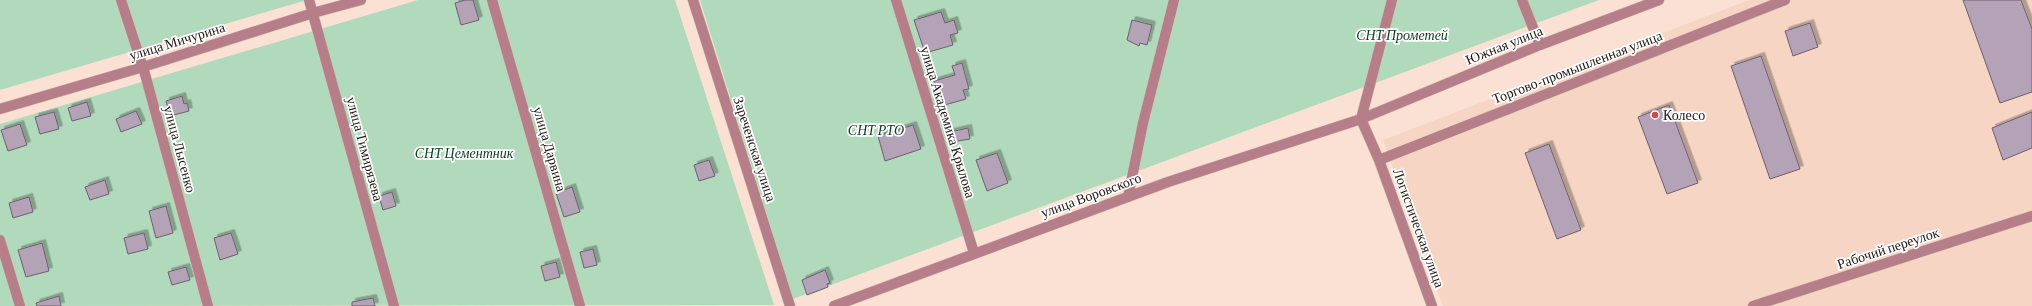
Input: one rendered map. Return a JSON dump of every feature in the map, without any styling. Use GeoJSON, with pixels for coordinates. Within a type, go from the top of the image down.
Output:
{"type":"FeatureCollection","features":[{"type":"Feature","properties":{"kind":"street","name":"улица Лысенко"},"geometry":{"type":"LineString","coordinates":[[121,0],[143,67],[208,306]]}},
{"type":"Feature","properties":{"kind":"street","name":"улица Тимирязева"},"geometry":{"type":"LineString","coordinates":[[309,0],[394,306]]}},
{"type":"Feature","properties":{"kind":"street","name":"улица Мичурина"},"geometry":{"type":"LineString","coordinates":[[0,109],[143,67],[313,13],[362,0]]}},
{"type":"Feature","properties":{"kind":"street","name":"улица Дарвина"},"geometry":{"type":"LineString","coordinates":[[492,0],[580,306]]}},
{"type":"Feature","properties":{"kind":"street","name":"Зареченская улица"},"geometry":{"type":"LineString","coordinates":[[693,0],[790,306]]}},
{"type":"Feature","properties":{"kind":"street","name":"улица Академика Крылова"},"geometry":{"type":"LineString","coordinates":[[896,0],[974,253]]}},
{"type":"Feature","properties":{"kind":"street"},"geometry":{"type":"LineString","coordinates":[[1128,197],[1143,123],[1174,0]]}},
{"type":"Feature","properties":{"kind":"street"},"geometry":{"type":"LineString","coordinates":[[1361,119],[1392,0]]}},
{"type":"Feature","properties":{"kind":"street"},"geometry":{"type":"LineString","coordinates":[[1522,0],[1540,45]]}},
{"type":"Feature","properties":{"kind":"street","name":"Южная улица"},"geometry":{"type":"LineString","coordinates":[[1361,119],[1540,45],[1660,0]]}},
{"type":"Feature","properties":{"kind":"street","name":"Торгово-промышленная улица"},"geometry":{"type":"LineString","coordinates":[[1379,160],[1785,0]]}},
{"type":"Feature","properties":{"kind":"street","name":"улица Воровского"},"geometry":{"type":"LineString","coordinates":[[834,306],[1128,197],[1361,119]]}},
{"type":"Feature","properties":{"kind":"street","name":"Логистическая улица"},"geometry":{"type":"LineString","coordinates":[[1361,119],[1379,160],[1432,306]]}},
{"type":"Feature","properties":{"kind":"street","name":"Рабочий переулок"},"geometry":{"type":"LineString","coordinates":[[1753,306],[2032,216]]}},
{"type":"Feature","properties":{"kind":"street"},"geometry":{"type":"LineString","coordinates":[[0,240],[20,306]]}},
{"type":"Feature","properties":{"kind":"shaded area"},"geometry":{"type":"Polygon","coordinates":[[[1749,0],[2032,0],[2032,306],[1443,306],[1383,140],[1749,0]]]}},
{"type":"Feature","properties":{"kind":"green space"},"geometry":{"type":"Polygon","coordinates":[[[0,0],[307,0],[0,90],[0,0]]]}},
{"type":"Feature","properties":{"kind":"green space","name":"СНТ Цементник"},"geometry":{"type":"Polygon","coordinates":[[[418,0],[675,0],[774,305],[0,306],[0,124],[418,0]]]}},
{"type":"Feature","properties":{"kind":"green space","name":"СНТ РТО"},"geometry":{"type":"Polygon","coordinates":[[[700,0],[1599,0],[793,299],[700,0]]]}},
{"type":"Feature","properties":{"kind":"building"},"geometry":{"type":"Polygon","coordinates":[[[465,0],[473,0],[479,20],[461,25],[455,3],[465,0]]]}},
{"type":"Feature","properties":{"kind":"building"},"geometry":{"type":"Polygon","coordinates":[[[1963,0],[2021,0],[2032,29],[2032,92],[2000,103],[1963,0]]]}},
{"type":"Feature","properties":{"kind":"building"},"geometry":{"type":"Polygon","coordinates":[[[941,12],[945,23],[954,20],[958,33],[950,35],[953,45],[925,53],[914,20],[941,12]]]}},
{"type":"Feature","properties":{"kind":"building"},"geometry":{"type":"Polygon","coordinates":[[[1132,20],[1152,25],[1147,45],[1140,43],[1139,46],[1127,40],[1132,20]]]}},
{"type":"Feature","properties":{"kind":"building"},"geometry":{"type":"Polygon","coordinates":[[[1810,23],[1818,47],[1793,56],[1785,31],[1810,23]]]}},
{"type":"Feature","properties":{"kind":"building"},"geometry":{"type":"Polygon","coordinates":[[[1761,56],[1800,169],[1770,179],[1731,66],[1761,56]]]}},
{"type":"Feature","properties":{"kind":"building"},"geometry":{"type":"Polygon","coordinates":[[[962,63],[969,89],[963,90],[966,99],[941,106],[934,81],[955,75],[952,66],[962,63]]]}},
{"type":"Feature","properties":{"kind":"building"},"geometry":{"type":"Polygon","coordinates":[[[182,96],[184,104],[187,103],[189,111],[170,116],[166,101],[182,96]]]}},
{"type":"Feature","properties":{"kind":"building"},"geometry":{"type":"Polygon","coordinates":[[[87,102],[91,116],[72,121],[68,108],[87,102]]]}},
{"type":"Feature","properties":{"kind":"building"},"geometry":{"type":"Polygon","coordinates":[[[1669,105],[1698,183],[1667,194],[1638,117],[1669,105]]]}},
{"type":"Feature","properties":{"kind":"building"},"geometry":{"type":"Polygon","coordinates":[[[136,111],[142,124],[121,132],[116,119],[136,111]]]}},
{"type":"Feature","properties":{"kind":"building"},"geometry":{"type":"Polygon","coordinates":[[[54,112],[59,129],[40,134],[35,117],[54,112]]]}},
{"type":"Feature","properties":{"kind":"building"},"geometry":{"type":"Polygon","coordinates":[[[2032,112],[2032,148],[2003,160],[1992,128],[2032,112]]]}},
{"type":"Feature","properties":{"kind":"building"},"geometry":{"type":"Polygon","coordinates":[[[20,124],[27,145],[8,151],[1,130],[20,124]]]}},
{"type":"Feature","properties":{"kind":"building"},"geometry":{"type":"Polygon","coordinates":[[[913,125],[921,149],[885,161],[878,136],[913,125]]]}},
{"type":"Feature","properties":{"kind":"building"},"geometry":{"type":"Polygon","coordinates":[[[968,128],[970,139],[952,142],[950,132],[968,128]]]}},
{"type":"Feature","properties":{"kind":"building"},"geometry":{"type":"Polygon","coordinates":[[[1549,144],[1581,230],[1557,239],[1525,153],[1549,144]]]}},
{"type":"Feature","properties":{"kind":"building"},"geometry":{"type":"Polygon","coordinates":[[[997,153],[1008,183],[987,191],[976,160],[997,153]]]}},
{"type":"Feature","properties":{"kind":"building"},"geometry":{"type":"Polygon","coordinates":[[[709,160],[715,176],[699,181],[694,165],[709,160]]]}},
{"type":"Feature","properties":{"kind":"building"},"geometry":{"type":"Polygon","coordinates":[[[105,180],[109,194],[90,200],[85,187],[105,180]]]}},
{"type":"Feature","properties":{"kind":"building"},"geometry":{"type":"Polygon","coordinates":[[[572,187],[580,212],[564,217],[556,193],[572,187]]]}},
{"type":"Feature","properties":{"kind":"building"},"geometry":{"type":"Polygon","coordinates":[[[392,192],[396,206],[383,210],[379,196],[392,192]]]}},
{"type":"Feature","properties":{"kind":"building"},"geometry":{"type":"Polygon","coordinates":[[[29,197],[33,212],[13,218],[9,203],[29,197]]]}},
{"type":"Feature","properties":{"kind":"building"},"geometry":{"type":"Polygon","coordinates":[[[166,206],[173,233],[156,238],[149,211],[166,206]]]}},
{"type":"Feature","properties":{"kind":"building"},"geometry":{"type":"Polygon","coordinates":[[[144,233],[148,249],[128,254],[124,238],[144,233]]]}},
{"type":"Feature","properties":{"kind":"building"},"geometry":{"type":"Polygon","coordinates":[[[231,233],[238,254],[220,260],[214,238],[231,233]]]}},
{"type":"Feature","properties":{"kind":"building"},"geometry":{"type":"Polygon","coordinates":[[[42,243],[49,271],[26,277],[18,250],[42,243]]]}},
{"type":"Feature","properties":{"kind":"building"},"geometry":{"type":"Polygon","coordinates":[[[593,249],[597,265],[584,268],[580,252],[593,249]]]}},
{"type":"Feature","properties":{"kind":"building"},"geometry":{"type":"Polygon","coordinates":[[[556,262],[560,277],[545,281],[541,266],[556,262]]]}},
{"type":"Feature","properties":{"kind":"building"},"geometry":{"type":"Polygon","coordinates":[[[186,267],[190,280],[172,285],[168,272],[186,267]]]}},
{"type":"Feature","properties":{"kind":"building"},"geometry":{"type":"Polygon","coordinates":[[[825,270],[830,283],[827,284],[828,287],[807,295],[802,280],[825,270]]]}},
{"type":"Feature","properties":{"kind":"building"},"geometry":{"type":"Polygon","coordinates":[[[59,296],[61,306],[37,306],[36,303],[59,296]]]}},
{"type":"Feature","properties":{"kind":"building"},"geometry":{"type":"Polygon","coordinates":[[[373,298],[375,306],[352,306],[352,302],[373,298]]]}},
{"type":"Feature","properties":{"kind":"place","name":"Колесо"},"geometry":{"type":"Point","coordinates":[1655,115]}},
{"type":"Feature","properties":{"kind":"park label","name":"СНТ Прометей"},"geometry":{"type":"Point","coordinates":[1402,35]}}]}
